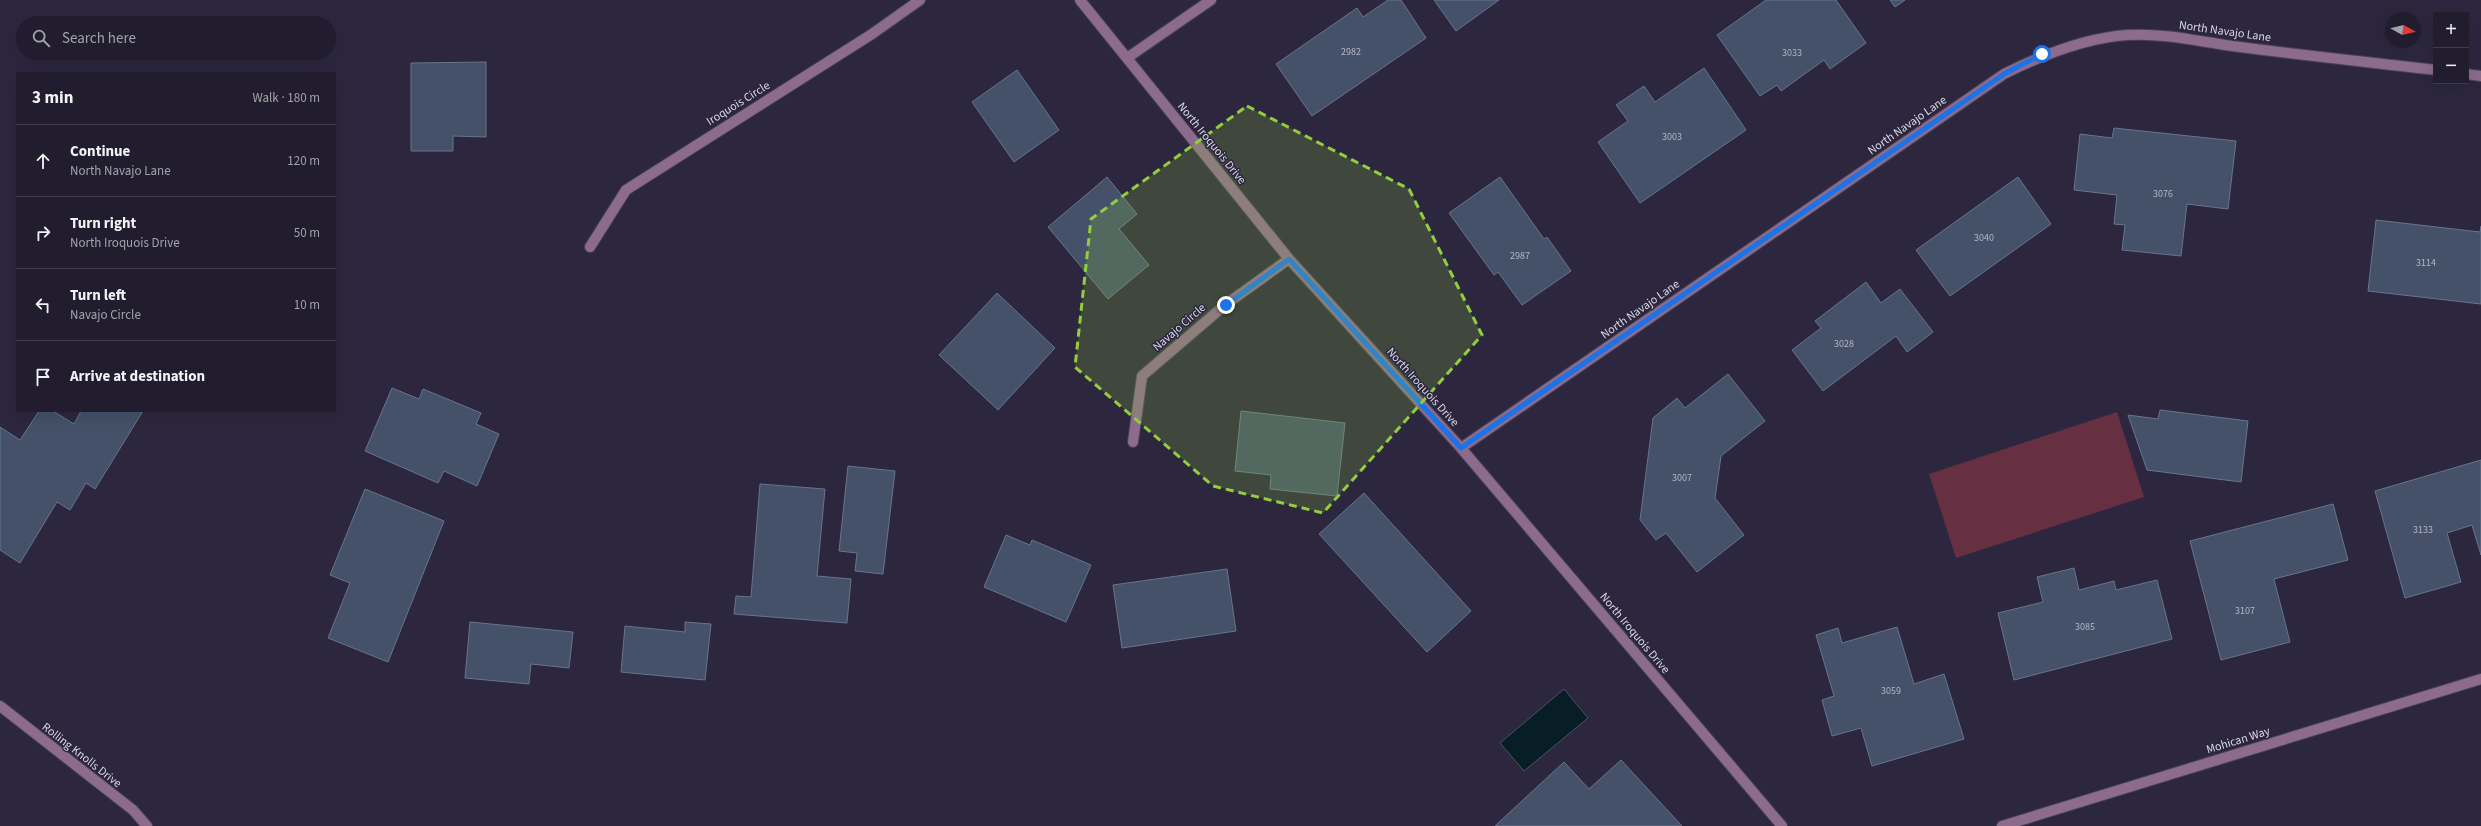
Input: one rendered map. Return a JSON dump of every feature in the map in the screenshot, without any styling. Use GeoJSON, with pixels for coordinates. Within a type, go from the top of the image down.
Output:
{"type":"FeatureCollection","features":[{"type":"Feature","properties":{"kind":"street","name":"Iroquois Circle"},"geometry":{"type":"LineString","coordinates":[[590,247],[626,190],[872,34],[920,0]]}},
{"type":"Feature","properties":{"kind":"street","name":"North Iroquois Drive"},"geometry":{"type":"LineString","coordinates":[[1080,0],[1289,259],[1461,448],[1782,826]]}},
{"type":"Feature","properties":{"kind":"street"},"geometry":{"type":"LineString","coordinates":[[1127,58],[1211,0]]}},
{"type":"Feature","properties":{"kind":"street","name":"North Navajo Lane"},"geometry":{"type":"LineString","coordinates":[[1461,448],[2004,74],[2042,54],[2093,40],[2127,35],[2178,36],[2230,46],[2433,70]]}},
{"type":"Feature","properties":{"kind":"street"},"geometry":{"type":"LineString","coordinates":[[2469,74],[2481,76]]}},
{"type":"Feature","properties":{"kind":"street","name":"Navajo Circle"},"geometry":{"type":"LineString","coordinates":[[1133,442],[1142,376],[1226,305],[1289,259]]}},
{"type":"Feature","properties":{"kind":"street","name":"Mohican Way"},"geometry":{"type":"LineString","coordinates":[[2002,826],[2481,679]]}},
{"type":"Feature","properties":{"kind":"street","name":"Rolling Knolls Drive"},"geometry":{"type":"LineString","coordinates":[[0,706],[133,810],[147,826]]}},
{"type":"Feature","properties":{"kind":"highlighted area"},"geometry":{"type":"Polygon","coordinates":[[[1247,106],[1409,189],[1482,335],[1323,513],[1213,486],[1075,367],[1091,219],[1247,106]]]}},
{"type":"Feature","properties":{"kind":"shaded area"},"geometry":{"type":"Polygon","coordinates":[[[2117,412],[2144,497],[1956,558],[1929,474],[2117,412]]]}},
{"type":"Feature","properties":{"kind":"water"},"geometry":{"type":"Polygon","coordinates":[[[1564,689],[1588,718],[1524,771],[1500,743],[1564,689]]]}},
{"type":"Feature","properties":{"kind":"building"},"geometry":{"type":"Polygon","coordinates":[[[1388,0],[1401,0],[1426,38],[1312,116],[1276,64],[1357,8],[1363,17],[1388,0]]]}},
{"type":"Feature","properties":{"kind":"building"},"geometry":{"type":"Polygon","coordinates":[[[1434,0],[1499,0],[1456,31],[1434,0]]]}},
{"type":"Feature","properties":{"kind":"building"},"geometry":{"type":"Polygon","coordinates":[[[1766,0],[1836,0],[1866,43],[1830,69],[1824,60],[1781,91],[1777,85],[1760,96],[1717,35],[1766,0]]]}},
{"type":"Feature","properties":{"kind":"building"},"geometry":{"type":"Polygon","coordinates":[[[1890,0],[1905,0],[1895,7],[1890,0]]]}},
{"type":"Feature","properties":{"kind":"building"},"geometry":{"type":"Polygon","coordinates":[[[486,62],[486,137],[453,136],[453,151],[411,151],[411,63],[486,62]]]}},
{"type":"Feature","properties":{"kind":"building"},"geometry":{"type":"Polygon","coordinates":[[[1704,68],[1746,130],[1640,203],[1598,142],[1628,121],[1616,105],[1644,86],[1655,102],[1704,68]]]}},
{"type":"Feature","properties":{"kind":"building"},"geometry":{"type":"Polygon","coordinates":[[[1017,70],[1059,130],[1014,162],[972,102],[1017,70]]]}},
{"type":"Feature","properties":{"kind":"building"},"geometry":{"type":"Polygon","coordinates":[[[2114,128],[2236,141],[2228,209],[2187,204],[2181,256],[2122,250],[2125,225],[2114,224],[2117,195],[2074,190],[2080,134],[2112,138],[2114,128]]]}},
{"type":"Feature","properties":{"kind":"building"},"geometry":{"type":"Polygon","coordinates":[[[1107,177],[1137,214],[1119,229],[1149,265],[1108,299],[1048,227],[1107,177]]]}},
{"type":"Feature","properties":{"kind":"building"},"geometry":{"type":"Polygon","coordinates":[[[1500,177],[1544,239],[1547,237],[1571,271],[1522,305],[1498,272],[1494,275],[1449,213],[1500,177]]]}},
{"type":"Feature","properties":{"kind":"building"},"geometry":{"type":"Polygon","coordinates":[[[2018,177],[2051,224],[1950,296],[1916,250],[2018,177]]]}},
{"type":"Feature","properties":{"kind":"building"},"geometry":{"type":"Polygon","coordinates":[[[2376,220],[2480,232],[2481,226],[2481,304],[2368,291],[2376,220]]]}},
{"type":"Feature","properties":{"kind":"building"},"geometry":{"type":"Polygon","coordinates":[[[1866,282],[1881,303],[1900,289],[1933,332],[1907,352],[1896,336],[1823,391],[1792,350],[1821,328],[1815,321],[1866,282]]]}},
{"type":"Feature","properties":{"kind":"building"},"geometry":{"type":"Polygon","coordinates":[[[997,293],[1055,348],[998,410],[939,355],[997,293]]]}},
{"type":"Feature","properties":{"kind":"building"},"geometry":{"type":"Polygon","coordinates":[[[1728,374],[1765,421],[1721,456],[1715,498],[1744,535],[1697,572],[1666,533],[1656,540],[1640,520],[1653,418],[1677,398],[1685,408],[1728,374]]]}},
{"type":"Feature","properties":{"kind":"building"},"geometry":{"type":"Polygon","coordinates":[[[392,388],[419,399],[423,389],[481,413],[476,424],[499,434],[477,486],[444,471],[438,483],[365,451],[392,388]]]}},
{"type":"Feature","properties":{"kind":"building"},"geometry":{"type":"Polygon","coordinates":[[[2160,410],[2248,421],[2241,482],[2147,470],[2128,415],[2158,419],[2160,410]]]}},
{"type":"Feature","properties":{"kind":"building"},"geometry":{"type":"Polygon","coordinates":[[[1241,411],[1345,423],[1337,496],[1270,489],[1271,475],[1235,471],[1241,411]]]}},
{"type":"Feature","properties":{"kind":"building"},"geometry":{"type":"Polygon","coordinates":[[[38,412],[55,412],[74,424],[80,412],[142,412],[95,489],[86,483],[70,510],[57,502],[20,563],[0,550],[0,427],[20,440],[38,412]]]}},
{"type":"Feature","properties":{"kind":"building"},"geometry":{"type":"Polygon","coordinates":[[[2481,460],[2481,555],[2472,525],[2447,533],[2461,582],[2405,598],[2375,491],[2481,460]]]}},
{"type":"Feature","properties":{"kind":"building"},"geometry":{"type":"Polygon","coordinates":[[[848,466],[895,471],[883,574],[855,571],[857,553],[839,551],[848,466]]]}},
{"type":"Feature","properties":{"kind":"building"},"geometry":{"type":"Polygon","coordinates":[[[760,484],[825,489],[817,576],[851,579],[847,623],[734,614],[736,596],[751,597],[760,484]]]}},
{"type":"Feature","properties":{"kind":"building"},"geometry":{"type":"Polygon","coordinates":[[[365,489],[444,521],[388,662],[328,638],[350,583],[330,575],[365,489]]]}},
{"type":"Feature","properties":{"kind":"building"},"geometry":{"type":"Polygon","coordinates":[[[1364,493],[1471,611],[1427,652],[1319,534],[1364,493]]]}},
{"type":"Feature","properties":{"kind":"building"},"geometry":{"type":"Polygon","coordinates":[[[2333,504],[2348,560],[2274,579],[2290,642],[2221,660],[2190,541],[2333,504]]]}},
{"type":"Feature","properties":{"kind":"building"},"geometry":{"type":"Polygon","coordinates":[[[1006,535],[1030,545],[1032,540],[1091,565],[1066,622],[984,587],[1006,535]]]}},
{"type":"Feature","properties":{"kind":"building"},"geometry":{"type":"Polygon","coordinates":[[[2074,568],[2079,590],[2114,581],[2116,590],[2157,580],[2172,639],[2014,680],[1998,613],[2043,602],[2037,577],[2074,568]]]}},
{"type":"Feature","properties":{"kind":"building"},"geometry":{"type":"Polygon","coordinates":[[[1227,569],[1236,631],[1122,648],[1113,585],[1227,569]]]}},
{"type":"Feature","properties":{"kind":"building"},"geometry":{"type":"Polygon","coordinates":[[[470,622],[573,632],[569,668],[531,664],[529,684],[465,678],[470,622]]]}},
{"type":"Feature","properties":{"kind":"building"},"geometry":{"type":"Polygon","coordinates":[[[685,622],[711,624],[705,680],[621,672],[625,626],[685,632],[685,622]]]}},
{"type":"Feature","properties":{"kind":"building"},"geometry":{"type":"Polygon","coordinates":[[[1897,627],[1914,684],[1944,674],[1964,739],[1872,766],[1861,728],[1832,736],[1822,700],[1834,696],[1816,635],[1838,628],[1842,643],[1897,627]]]}},
{"type":"Feature","properties":{"kind":"building"},"geometry":{"type":"Polygon","coordinates":[[[1621,760],[1682,826],[1495,826],[1564,762],[1589,789],[1621,760]]]}},
{"type":"Feature","properties":{"kind":"route"},"geometry":{"type":"LineString","coordinates":[[1226,305],[1289,259],[1461,448],[2004,74],[2042,54]]}}]}
